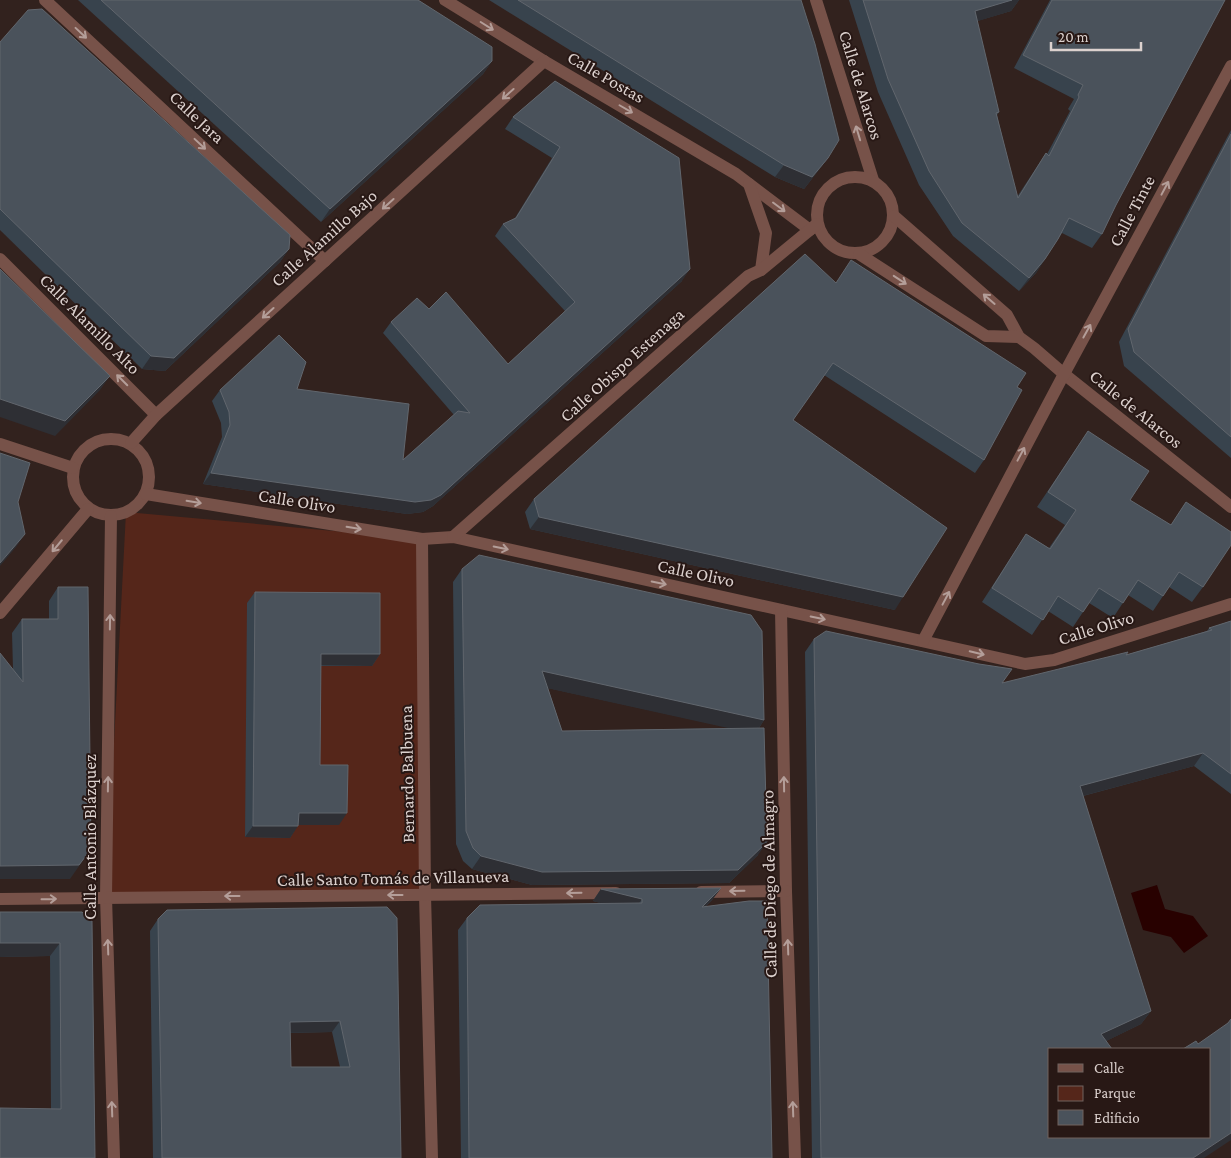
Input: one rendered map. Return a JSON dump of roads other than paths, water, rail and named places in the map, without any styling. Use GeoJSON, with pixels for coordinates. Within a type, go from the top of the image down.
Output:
{"type":"FeatureCollection","features":[{"type":"Feature","properties":{"kind":"street","name":"Calle Jara"},"geometry":{"type":"LineString","coordinates":[[45,0],[325,261]]}},
{"type":"Feature","properties":{"kind":"street","name":"Calle Postas"},"geometry":{"type":"LineString","coordinates":[[445,0],[544,61],[736,174],[814,227]]}},
{"type":"Feature","properties":{"kind":"street","name":"Calle de Alarcos"},"geometry":{"type":"LineString","coordinates":[[816,0],[873,180]]}},
{"type":"Feature","properties":{"kind":"street","name":"Calle Alamillo Bajo"},"geometry":{"type":"LineString","coordinates":[[131,443],[156,414],[544,61]]}},
{"type":"Feature","properties":{"kind":"street","name":"Calle Tinte"},"geometry":{"type":"LineString","coordinates":[[923,641],[1064,374],[1231,66]]}},
{"type":"Feature","properties":{"kind":"street"},"geometry":{"type":"LineString","coordinates":[[859,254],[879,245],[888,234],[894,216],[892,201],[885,190],[873,180],[856,176],[845,177],[835,181],[826,188],[819,199],[814,227],[822,236],[834,247],[842,251],[859,254],[986,336],[1019,337]]}},
{"type":"Feature","properties":{"kind":"street"},"geometry":{"type":"LineString","coordinates":[[749,184],[766,233],[761,270]]}},
{"type":"Feature","properties":{"kind":"street","name":"Calle de Alarcos"},"geometry":{"type":"LineString","coordinates":[[894,216],[1007,315],[1019,337],[1231,507]]}},
{"type":"Feature","properties":{"kind":"street","name":"Calle Obispo Estenaga"},"geometry":{"type":"LineString","coordinates":[[453,537],[748,276],[761,270],[814,227]]}},
{"type":"Feature","properties":{"kind":"street","name":"Calle Alamillo Alto"},"geometry":{"type":"LineString","coordinates":[[0,259],[156,414]]}},
{"type":"Feature","properties":{"kind":"street"},"geometry":{"type":"LineString","coordinates":[[116,438],[131,443],[143,454],[150,474],[146,494],[140,503],[126,512],[111,516],[88,509],[78,498],[72,483],[73,468],[80,452],[94,442],[116,438]]}},
{"type":"Feature","properties":{"kind":"street"},"geometry":{"type":"LineString","coordinates":[[0,444],[73,468]]}},
{"type":"Feature","properties":{"kind":"street","name":"Calle Olivo"},"geometry":{"type":"LineString","coordinates":[[146,494],[422,539],[453,537],[1025,664],[1054,660],[1231,604]]}},
{"type":"Feature","properties":{"kind":"street"},"geometry":{"type":"LineString","coordinates":[[0,613],[88,509]]}},
{"type":"Feature","properties":{"kind":"street","name":"Calle Antonio Blázquez"},"geometry":{"type":"LineString","coordinates":[[111,516],[106,897],[114,1158]]}},
{"type":"Feature","properties":{"kind":"street","name":"Bernardo Balbuena"},"geometry":{"type":"LineString","coordinates":[[422,539],[425,895],[432,1158]]}},
{"type":"Feature","properties":{"kind":"street","name":"Calle de Diego de Almagro"},"geometry":{"type":"LineString","coordinates":[[781,610],[786,891],[795,1158]]}},
{"type":"Feature","properties":{"kind":"street"},"geometry":{"type":"LineString","coordinates":[[688,892],[786,891]]}},
{"type":"Feature","properties":{"kind":"street","name":"Calle Santo Tomás de Villanueva"},"geometry":{"type":"LineString","coordinates":[[0,900],[106,897],[630,893]]}}]}
